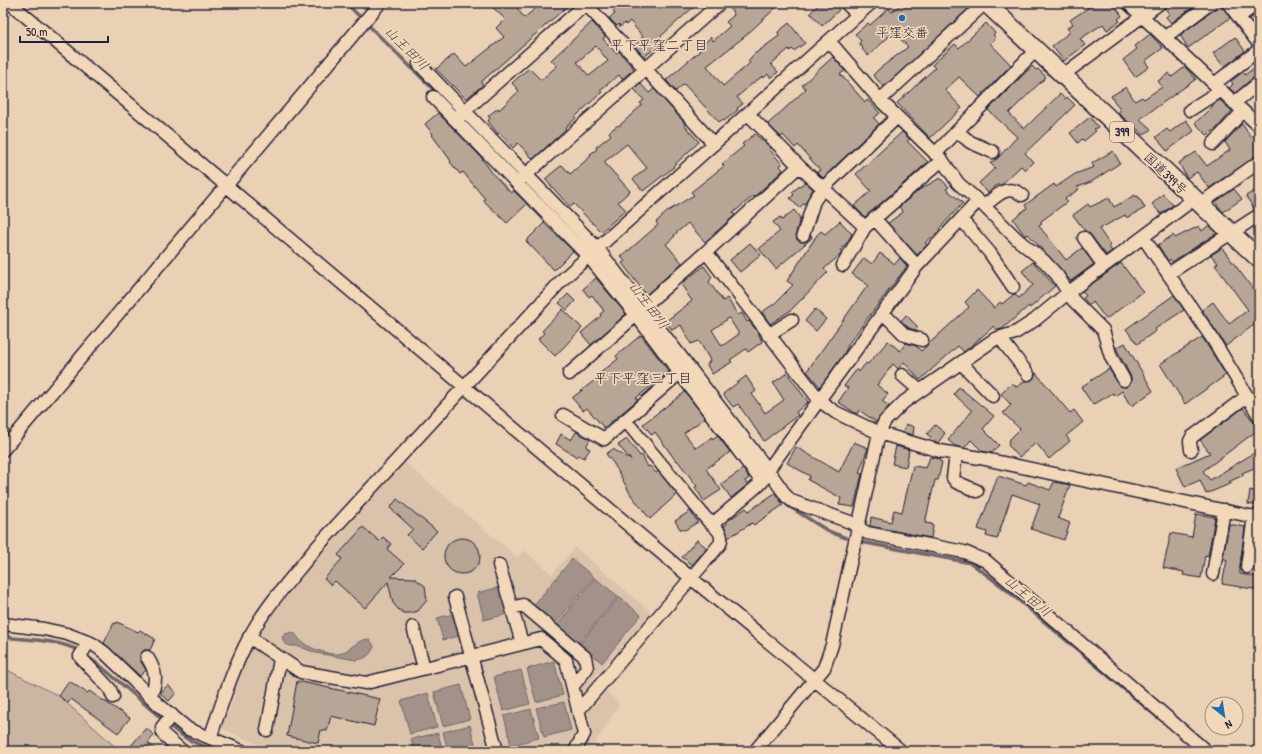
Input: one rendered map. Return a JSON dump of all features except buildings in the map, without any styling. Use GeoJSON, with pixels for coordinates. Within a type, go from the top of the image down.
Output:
{"type":"FeatureCollection","features":[{"type":"Feature","properties":{"kind":"highway","name":"国道399号"},"geometry":{"type":"LineString","coordinates":[[985,3],[1259,260]]}},
{"type":"Feature","properties":{"kind":"street"},"geometry":{"type":"LineString","coordinates":[[10,3],[691,578],[901,751]]}},
{"type":"Feature","properties":{"kind":"street"},"geometry":{"type":"LineString","coordinates":[[3,450],[380,3]]}},
{"type":"Feature","properties":{"kind":"street"},"geometry":{"type":"LineString","coordinates":[[459,115],[586,3],[645,70],[714,144]]}},
{"type":"Feature","properties":{"kind":"street"},"geometry":{"type":"LineString","coordinates":[[521,179],[720,3]]}},
{"type":"Feature","properties":{"kind":"street"},"geometry":{"type":"LineString","coordinates":[[846,3],[858,15]]}},
{"type":"Feature","properties":{"kind":"street"},"geometry":{"type":"LineString","coordinates":[[210,738],[232,674],[249,638],[279,595],[316,548],[464,385],[564,278],[871,3]]}},
{"type":"Feature","properties":{"kind":"street"},"geometry":{"type":"LineString","coordinates":[[880,100],[985,3]]}},
{"type":"Feature","properties":{"kind":"street"},"geometry":{"type":"LineString","coordinates":[[1128,3],[1234,103],[1257,122]]}},
{"type":"Feature","properties":{"kind":"street"},"geometry":{"type":"LineString","coordinates":[[1063,75],[1160,3]]}},
{"type":"Feature","properties":{"kind":"street"},"geometry":{"type":"LineString","coordinates":[[1165,37],[1211,3]]}},
{"type":"Feature","properties":{"kind":"street"},"geometry":{"type":"LineString","coordinates":[[1228,3],[1259,44]]}},
{"type":"Feature","properties":{"kind":"street"},"geometry":{"type":"LineString","coordinates":[[1239,17],[1258,3]]}},
{"type":"Feature","properties":{"kind":"street"},"geometry":{"type":"LineString","coordinates":[[829,41],[880,100],[938,157],[958,183],[981,203],[1018,240],[1044,261],[1074,300],[1103,330],[1111,357],[1124,380]]}},
{"type":"Feature","properties":{"kind":"street"},"geometry":{"type":"LineString","coordinates":[[843,265],[865,227],[938,157],[957,131],[1036,50]]}},
{"type":"Feature","properties":{"kind":"street"},"geometry":{"type":"LineString","coordinates":[[1190,110],[1259,50]]}},
{"type":"Feature","properties":{"kind":"street"},"geometry":{"type":"LineString","coordinates":[[419,64],[459,115],[593,253],[640,311],[684,370],[762,482]]}},
{"type":"Feature","properties":{"kind":"street"},"geometry":{"type":"LineString","coordinates":[[1234,103],[1259,83]]}},
{"type":"Feature","properties":{"kind":"street"},"geometry":{"type":"LineString","coordinates":[[434,97],[459,115]]}},
{"type":"Feature","properties":{"kind":"street"},"geometry":{"type":"LineString","coordinates":[[1213,144],[1243,111]]}},
{"type":"Feature","properties":{"kind":"street"},"geometry":{"type":"LineString","coordinates":[[748,114],[799,166],[865,227]]}},
{"type":"Feature","properties":{"kind":"street"},"geometry":{"type":"LineString","coordinates":[[803,235],[814,201],[823,188],[897,117]]}},
{"type":"Feature","properties":{"kind":"street"},"geometry":{"type":"LineString","coordinates":[[957,131],[970,142],[993,152]]}},
{"type":"Feature","properties":{"kind":"street"},"geometry":{"type":"LineString","coordinates":[[755,751],[816,680],[824,668],[832,645],[879,433],[885,422],[896,408],[995,339],[1015,333],[1030,324],[1069,292],[1143,236],[1259,162]]}},
{"type":"Feature","properties":{"kind":"street"},"geometry":{"type":"LineString","coordinates":[[569,374],[706,252],[799,166]]}},
{"type":"Feature","properties":{"kind":"street"},"geometry":{"type":"LineString","coordinates":[[709,522],[716,521],[762,482],[768,470],[820,401],[917,266],[961,219],[981,203],[1004,190],[1012,189],[1022,195]]}},
{"type":"Feature","properties":{"kind":"street"},"geometry":{"type":"LineString","coordinates":[[1168,274],[1259,215]]}},
{"type":"Feature","properties":{"kind":"street"},"geometry":{"type":"LineString","coordinates":[[874,218],[917,266]]}},
{"type":"Feature","properties":{"kind":"street"},"geometry":{"type":"LineString","coordinates":[[961,219],[990,253],[1013,287]]}},
{"type":"Feature","properties":{"kind":"street"},"geometry":{"type":"LineString","coordinates":[[1143,236],[1212,338],[1259,416]]}},
{"type":"Feature","properties":{"kind":"street"},"geometry":{"type":"LineString","coordinates":[[1084,238],[1104,266]]}},
{"type":"Feature","properties":{"kind":"street"},"geometry":{"type":"LineString","coordinates":[[706,252],[820,401],[847,418],[879,433],[940,452],[956,454],[1256,517],[1247,567]]}},
{"type":"Feature","properties":{"kind":"street"},"geometry":{"type":"LineString","coordinates":[[883,313],[905,335],[922,340]]}},
{"type":"Feature","properties":{"kind":"street"},"geometry":{"type":"LineString","coordinates":[[768,335],[792,320]]}},
{"type":"Feature","properties":{"kind":"street"},"geometry":{"type":"LineString","coordinates":[[1000,338],[1028,374]]}},
{"type":"Feature","properties":{"kind":"street"},"geometry":{"type":"LineString","coordinates":[[961,363],[992,396]]}},
{"type":"Feature","properties":{"kind":"street"},"geometry":{"type":"LineString","coordinates":[[563,415],[604,439],[684,370]]}},
{"type":"Feature","properties":{"kind":"street"},"geometry":{"type":"LineString","coordinates":[[684,370],[768,470],[787,497],[794,502],[858,527],[867,533],[964,552],[986,561],[1206,751]]}},
{"type":"Feature","properties":{"kind":"street"},"geometry":{"type":"LineString","coordinates":[[902,375],[920,391]]}},
{"type":"Feature","properties":{"kind":"street"},"geometry":{"type":"LineString","coordinates":[[1191,450],[1190,441],[1192,438],[1247,396]]}},
{"type":"Feature","properties":{"kind":"street"},"geometry":{"type":"LineString","coordinates":[[578,711],[720,544],[722,539],[721,534],[709,522],[625,420]]}},
{"type":"Feature","properties":{"kind":"street"},"geometry":{"type":"LineString","coordinates":[[956,454],[953,478],[956,482],[977,491]]}},
{"type":"Feature","properties":{"kind":"street"},"geometry":{"type":"LineString","coordinates":[[1213,574],[1224,510]]}},
{"type":"Feature","properties":{"kind":"street"},"geometry":{"type":"LineString","coordinates":[[499,564],[522,644]]}},
{"type":"Feature","properties":{"kind":"street"},"geometry":{"type":"LineString","coordinates":[[455,597],[497,751]]}},
{"type":"Feature","properties":{"kind":"street"},"geometry":{"type":"LineString","coordinates":[[512,608],[523,605],[585,657],[587,668],[572,686]]}},
{"type":"Feature","properties":{"kind":"street"},"geometry":{"type":"LineString","coordinates":[[3,624],[44,628],[89,642],[105,653],[150,696],[188,729],[242,751]]}},
{"type":"Feature","properties":{"kind":"street"},"geometry":{"type":"LineString","coordinates":[[413,627],[424,668]]}},
{"type":"Feature","properties":{"kind":"street"},"geometry":{"type":"LineString","coordinates":[[249,638],[301,672],[366,683],[541,639],[566,660],[584,734],[572,750]]}},
{"type":"Feature","properties":{"kind":"street"},"geometry":{"type":"LineString","coordinates":[[89,642],[80,656],[110,689],[113,697]]}},
{"type":"Feature","properties":{"kind":"street"},"geometry":{"type":"LineString","coordinates":[[147,657],[155,673],[156,682],[150,696]]}},
{"type":"Feature","properties":{"kind":"street"},"geometry":{"type":"LineString","coordinates":[[267,730],[280,659]]}},
{"type":"Feature","properties":{"kind":"street"},"geometry":{"type":"LineString","coordinates":[[172,715],[162,727],[163,734],[182,751]]}},
{"type":"Feature","properties":{"kind":"shaded area"},"geometry":{"type":"Polygon","coordinates":[[[402,460],[517,557],[524,550],[552,574],[575,547],[652,613],[593,679],[620,704],[590,751],[273,751],[221,728],[233,701],[244,658],[262,626],[319,551],[402,460]]]}},
{"type":"Feature","properties":{"kind":"shaded area"},"geometry":{"type":"Polygon","coordinates":[[[572,559],[594,577],[555,624],[533,606],[572,559]]]}},
{"type":"Feature","properties":{"kind":"shaded area"},"geometry":{"type":"Polygon","coordinates":[[[595,578],[618,596],[579,643],[557,625],[595,578]]]}},
{"type":"Feature","properties":{"kind":"shaded area"},"geometry":{"type":"Polygon","coordinates":[[[500,587],[507,614],[484,620],[477,593],[500,587]]]}},
{"type":"Feature","properties":{"kind":"shaded area"},"geometry":{"type":"Polygon","coordinates":[[[619,597],[641,615],[602,663],[580,644],[619,597]]]}},
{"type":"Feature","properties":{"kind":"shaded area"},"geometry":{"type":"Polygon","coordinates":[[[453,614],[459,636],[443,640],[437,618],[453,614]]]}},
{"type":"Feature","properties":{"kind":"shaded area"},"geometry":{"type":"Polygon","coordinates":[[[292,632],[308,646],[334,654],[342,653],[363,640],[371,642],[374,647],[371,653],[367,656],[356,660],[316,653],[298,646],[290,646],[284,643],[282,637],[285,634],[292,632]]]}},
{"type":"Feature","properties":{"kind":"shaded area"},"geometry":{"type":"Polygon","coordinates":[[[554,661],[563,695],[536,702],[527,669],[554,661]]]}},
{"type":"Feature","properties":{"kind":"shaded area"},"geometry":{"type":"Polygon","coordinates":[[[3,668],[59,696],[120,751],[3,751],[3,668]]]}},
{"type":"Feature","properties":{"kind":"shaded area"},"geometry":{"type":"Polygon","coordinates":[[[521,670],[530,704],[503,711],[494,677],[521,670]]]}},
{"type":"Feature","properties":{"kind":"shaded area"},"geometry":{"type":"Polygon","coordinates":[[[461,685],[470,719],[443,726],[434,692],[461,685]]]}},
{"type":"Feature","properties":{"kind":"shaded area"},"geometry":{"type":"Polygon","coordinates":[[[428,693],[437,727],[410,734],[401,701],[428,693]]]}},
{"type":"Feature","properties":{"kind":"shaded area"},"geometry":{"type":"Polygon","coordinates":[[[564,702],[571,730],[544,737],[536,708],[564,702]]]}},
{"type":"Feature","properties":{"kind":"shaded area"},"geometry":{"type":"Polygon","coordinates":[[[531,709],[539,738],[511,745],[504,716],[531,709]]]}},
{"type":"Feature","properties":{"kind":"shaded area"},"geometry":{"type":"Polygon","coordinates":[[[470,725],[477,751],[448,751],[443,732],[470,725]]]}},
{"type":"Feature","properties":{"kind":"shaded area"},"geometry":{"type":"Polygon","coordinates":[[[438,733],[443,751],[414,751],[411,739],[438,733]]]}},
{"type":"Feature","properties":{"kind":"waterway","name":"山王田川"},"geometry":{"type":"LineString","coordinates":[[346,3],[439,95]]}},
{"type":"Feature","properties":{"kind":"waterway","name":"山王田川"},"geometry":{"type":"LineString","coordinates":[[466,122],[516,174]]}},
{"type":"Feature","properties":{"kind":"waterway","name":"山王田川"},"geometry":{"type":"LineString","coordinates":[[526,184],[539,197]]}},
{"type":"Feature","properties":{"kind":"waterway","name":"山王田川"},"geometry":{"type":"LineString","coordinates":[[784,501],[787,505],[828,531],[846,538]]}},
{"type":"Feature","properties":{"kind":"waterway","name":"山王田川"},"geometry":{"type":"LineString","coordinates":[[861,542],[971,563],[1003,587],[1157,717]]}},
{"type":"Feature","properties":{"kind":"waterway"},"geometry":{"type":"LineString","coordinates":[[3,637],[52,642],[80,651]]}},
{"type":"Feature","properties":{"kind":"waterway"},"geometry":{"type":"LineString","coordinates":[[85,655],[103,668],[176,731],[189,740],[215,751]]}},
{"type":"Feature","properties":{"kind":"place","name":"平窪交番"},"geometry":{"type":"Point","coordinates":[902,18]}},
{"type":"Feature","properties":{"kind":"district","name":"平下平窪二丁目"},"geometry":{"type":"Point","coordinates":[659,45]}},
{"type":"Feature","properties":{"kind":"district","name":"平下平窪三丁目"},"geometry":{"type":"Point","coordinates":[643,378]}}]}
